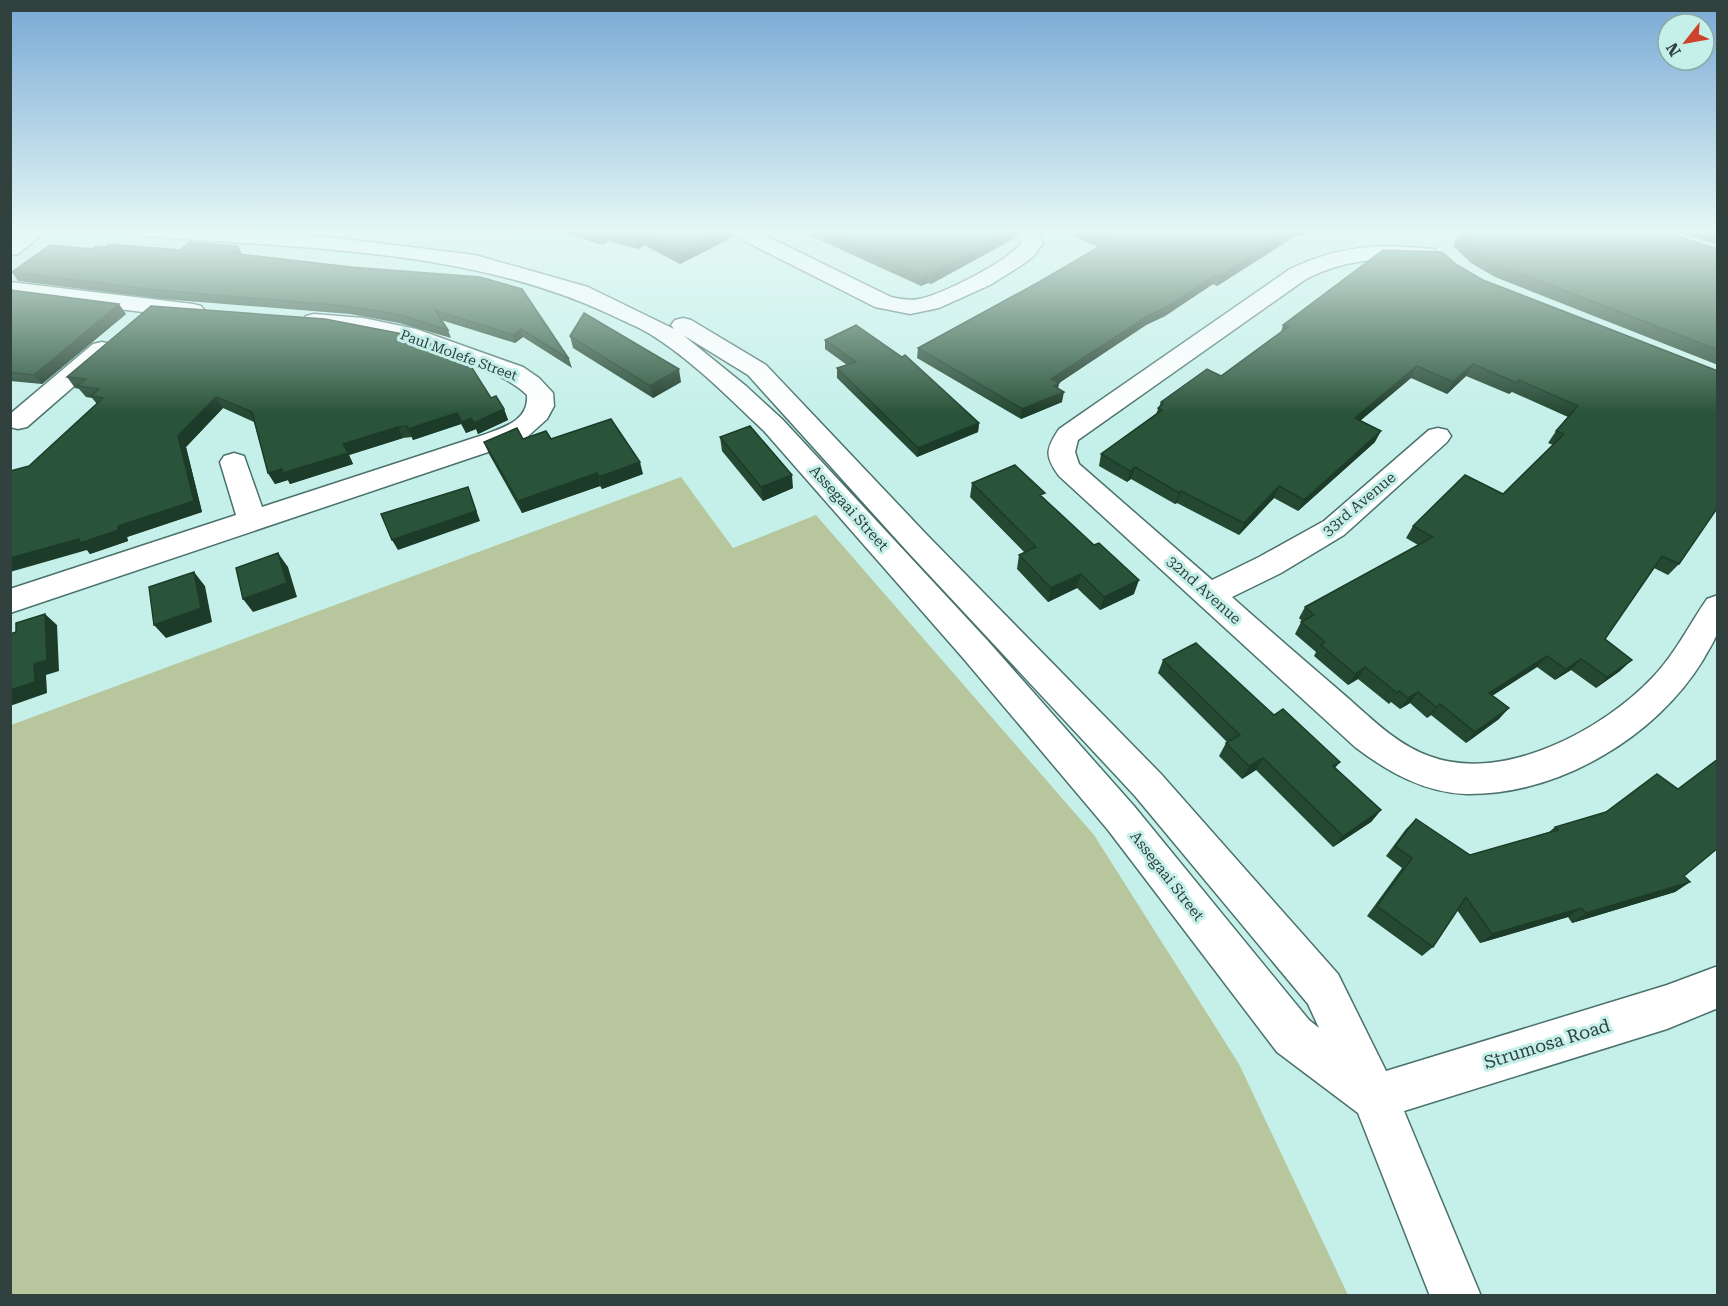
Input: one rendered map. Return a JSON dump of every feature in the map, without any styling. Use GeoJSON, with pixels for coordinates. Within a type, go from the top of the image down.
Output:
{"type":"FeatureCollection","features":[{"type":"Feature","properties":{"kind":"street"},"geometry":{"type":"LineString","coordinates":[[25,291],[151,307],[222,313]]}},
{"type":"Feature","properties":{"kind":"street","name":"Assegaai Street"},"geometry":{"type":"LineString","coordinates":[[577,291],[657,328],[737,391],[828,484],[1121,818],[1293,1036],[1376,1097]]}},
{"type":"Feature","properties":{"kind":"street"},"geometry":{"type":"LineString","coordinates":[[861,291],[883,302],[906,307],[926,305],[960,291]]}},
{"type":"Feature","properties":{"kind":"street","name":"32nd Avenue"},"geometry":{"type":"LineString","coordinates":[[1274,291],[1068,435],[1060,452],[1060,459],[1069,470],[1368,737],[1397,759],[1436,774],[1471,780],[1517,775],[1564,757],[1605,737],[1666,687],[1718,606]]}},
{"type":"Feature","properties":{"kind":"street"},"geometry":{"type":"LineString","coordinates":[[18,422],[151,307]]}},
{"type":"Feature","properties":{"kind":"street","name":"Paul Molefe Street"},"geometry":{"type":"LineString","coordinates":[[10,601],[493,441],[518,431],[534,419],[541,406],[540,393],[530,382],[514,372],[408,334],[363,326],[292,319]]}},
{"type":"Feature","properties":{"kind":"street","name":"33rd Avenue"},"geometry":{"type":"LineString","coordinates":[[1210,594],[1288,555],[1334,528],[1438,435]]}},
{"type":"Feature","properties":{"kind":"street"},"geometry":{"type":"LineString","coordinates":[[234,462],[252,520]]}},
{"type":"Feature","properties":{"kind":"street","name":"Strumosa Road"},"geometry":{"type":"LineString","coordinates":[[1376,1097],[1667,1006],[1718,987]]}},
{"type":"Feature","properties":{"kind":"street"},"geometry":{"type":"LineString","coordinates":[[1376,1097],[1456,1296]]}},
{"type":"Feature","properties":{"kind":"green space"},"geometry":{"type":"Polygon","coordinates":[[[681,477],[733,548],[816,515],[1094,835],[1239,1064],[1348,1295],[11,1295],[11,725],[681,477]]]}},
{"type":"Feature","properties":{"kind":"building"},"geometry":{"type":"Polygon","coordinates":[[[10,291],[119,304],[34,375],[10,372],[10,291]]]}},
{"type":"Feature","properties":{"kind":"building"},"geometry":{"type":"Polygon","coordinates":[[[167,291],[523,291],[569,359],[521,329],[513,335],[435,310],[448,330],[396,314],[346,306],[167,291]]]}},
{"type":"Feature","properties":{"kind":"building"},"geometry":{"type":"Polygon","coordinates":[[[1023,291],[1191,291],[1149,315],[1051,379],[1059,383],[1054,386],[1064,392],[1022,409],[918,348],[1023,291]]]}},
{"type":"Feature","properties":{"kind":"building"},"geometry":{"type":"Polygon","coordinates":[[[1328,291],[1511,291],[1718,371],[1718,507],[1679,564],[1662,556],[1605,639],[1632,660],[1607,677],[1581,659],[1566,669],[1547,656],[1489,693],[1509,708],[1475,732],[1440,704],[1436,707],[1418,692],[1408,698],[1399,691],[1397,693],[1365,667],[1355,674],[1321,645],[1325,642],[1301,622],[1314,615],[1305,607],[1433,537],[1413,526],[1465,475],[1503,494],[1564,434],[1556,431],[1578,406],[1519,380],[1517,383],[1473,364],[1453,382],[1417,366],[1355,418],[1381,431],[1304,500],[1279,486],[1244,523],[1181,491],[1179,493],[1135,467],[1130,471],[1101,454],[1162,410],[1158,408],[1163,404],[1161,402],[1207,369],[1221,376],[1288,327],[1283,325],[1328,291]]]}},
{"type":"Feature","properties":{"kind":"building"},"geometry":{"type":"Polygon","coordinates":[[[1565,291],[1718,291],[1718,350],[1565,291]]]}},
{"type":"Feature","properties":{"kind":"building"},"geometry":{"type":"Polygon","coordinates":[[[151,306],[325,319],[403,334],[464,355],[491,398],[496,396],[504,409],[474,423],[471,418],[462,422],[457,413],[408,429],[407,426],[398,427],[343,444],[348,453],[283,473],[282,469],[268,473],[252,412],[216,397],[178,436],[194,501],[118,526],[119,530],[80,543],[79,539],[10,558],[10,471],[29,466],[103,398],[91,396],[99,389],[77,386],[86,379],[67,377],[151,306]]]}},
{"type":"Feature","properties":{"kind":"building"},"geometry":{"type":"Polygon","coordinates":[[[584,313],[679,369],[650,386],[570,336],[584,313]]]}},
{"type":"Feature","properties":{"kind":"building"},"geometry":{"type":"Polygon","coordinates":[[[856,325],[902,357],[905,355],[979,423],[918,448],[837,368],[856,362],[825,340],[856,325]]]}},
{"type":"Feature","properties":{"kind":"building"},"geometry":{"type":"Polygon","coordinates":[[[611,419],[640,462],[599,477],[597,473],[518,501],[484,442],[517,428],[523,439],[546,431],[551,439],[611,419]]]}},
{"type":"Feature","properties":{"kind":"building"},"geometry":{"type":"Polygon","coordinates":[[[750,426],[792,475],[761,487],[720,437],[750,426]]]}},
{"type":"Feature","properties":{"kind":"building"},"geometry":{"type":"Polygon","coordinates":[[[1015,465],[1045,493],[1040,495],[1094,545],[1099,543],[1139,580],[1104,597],[1081,574],[1051,588],[1019,555],[1036,547],[972,483],[1015,465]]]}},
{"type":"Feature","properties":{"kind":"building"},"geometry":{"type":"Polygon","coordinates":[[[468,487],[476,511],[392,540],[381,514],[468,487]]]}},
{"type":"Feature","properties":{"kind":"building"},"geometry":{"type":"Polygon","coordinates":[[[278,553],[287,583],[243,599],[236,568],[278,553]]]}},
{"type":"Feature","properties":{"kind":"building"},"geometry":{"type":"Polygon","coordinates":[[[194,572],[201,608],[154,625],[149,587],[194,572]]]}},
{"type":"Feature","properties":{"kind":"building"},"geometry":{"type":"Polygon","coordinates":[[[45,614],[47,660],[34,664],[35,682],[10,690],[10,634],[16,632],[16,623],[45,614]]]}},
{"type":"Feature","properties":{"kind":"building"},"geometry":{"type":"Polygon","coordinates":[[[1196,643],[1274,715],[1283,709],[1340,762],[1333,766],[1381,810],[1343,836],[1263,758],[1249,766],[1226,743],[1240,735],[1163,660],[1196,643]]]}},
{"type":"Feature","properties":{"kind":"building"},"geometry":{"type":"Polygon","coordinates":[[[1718,759],[1718,848],[1684,876],[1690,882],[1586,913],[1581,908],[1492,934],[1466,897],[1433,947],[1377,906],[1412,858],[1395,846],[1416,819],[1470,855],[1558,830],[1555,827],[1606,812],[1657,774],[1678,789],[1718,759]]]}}]}
